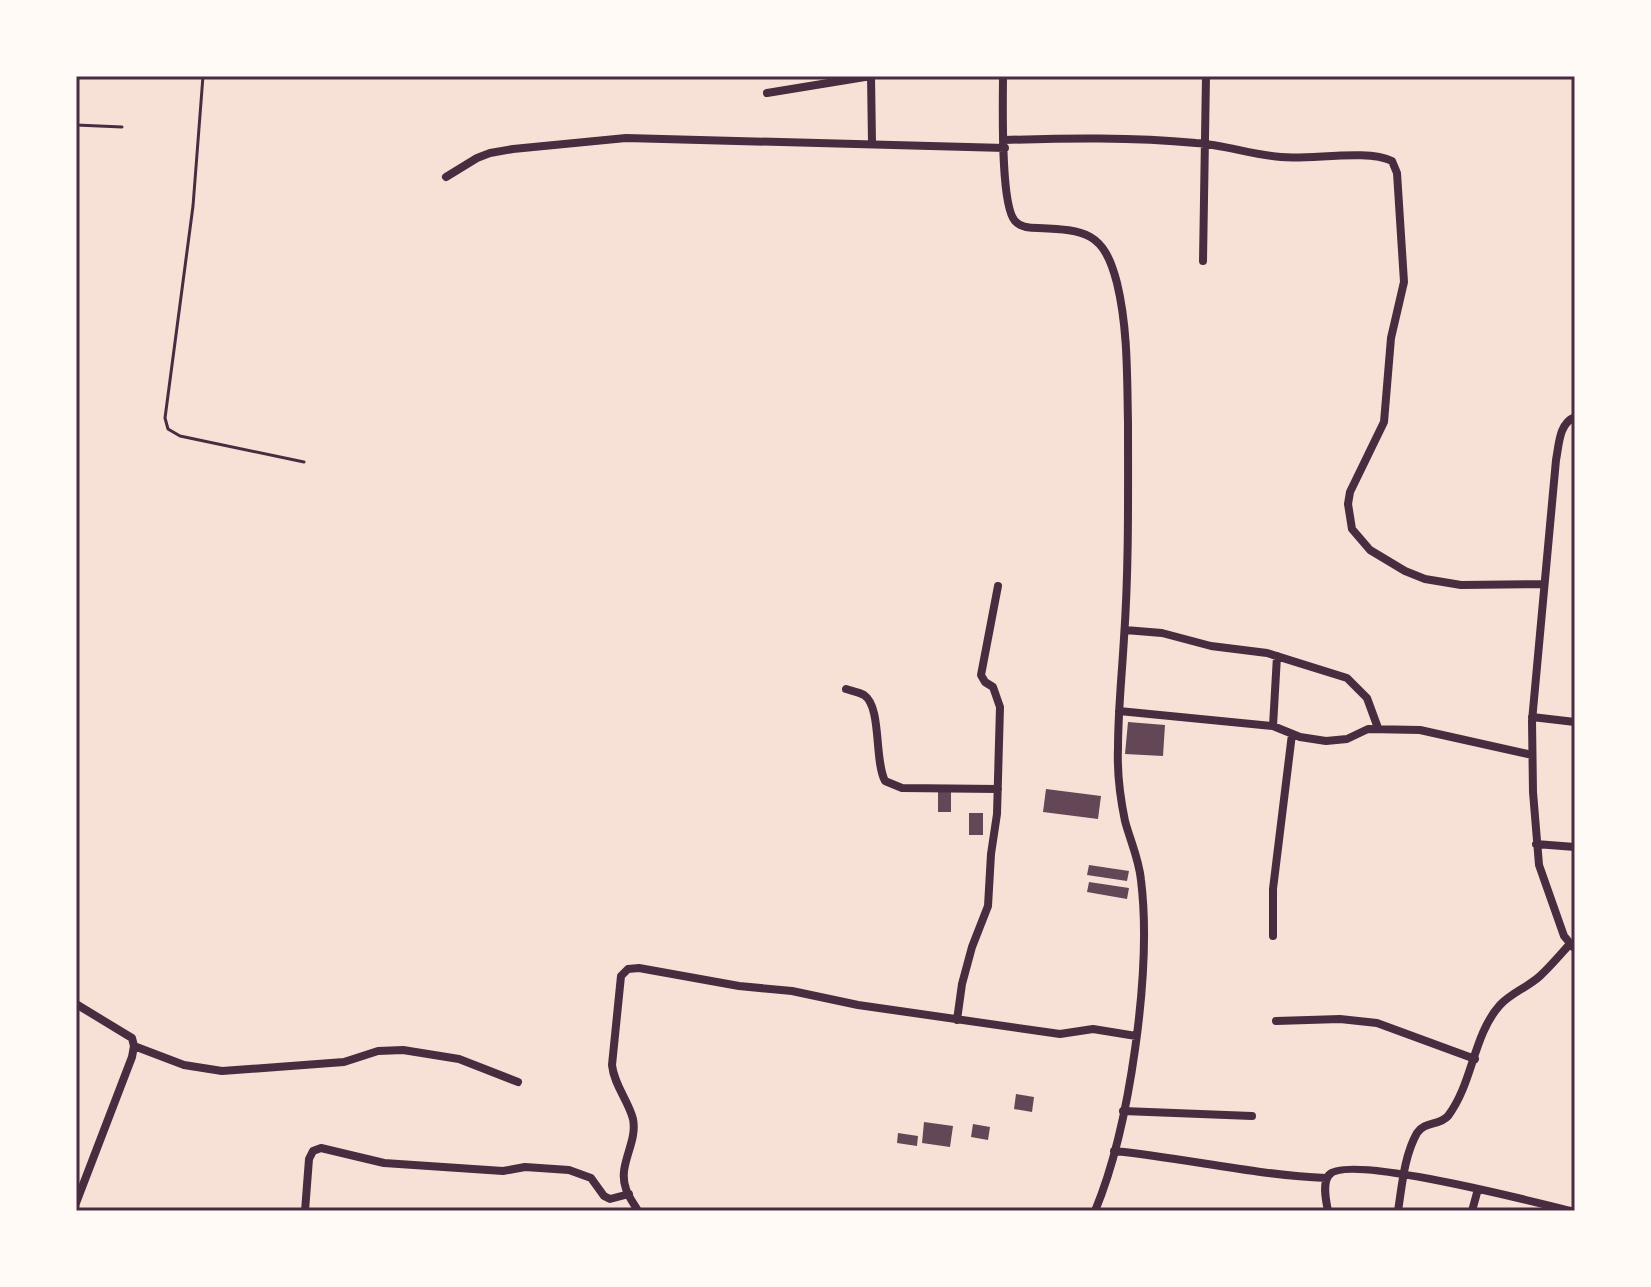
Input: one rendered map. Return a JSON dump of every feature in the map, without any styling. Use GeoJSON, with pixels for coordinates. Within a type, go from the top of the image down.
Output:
{"type":"FeatureCollection","features":[{"type":"Feature","properties":{"kind":"street"},"geometry":{"type":"LineString","coordinates":[[767,93],[871,76],[872,143]]}},
{"type":"Feature","properties":{"kind":"street"},"geometry":{"type":"LineString","coordinates":[[1003,76],[1007,198],[1013,220],[1032,228],[1087,233],[1098,240],[1107,253],[1121,304],[1127,373],[1125,630],[1117,749],[1121,797],[1142,880],[1143,949],[1136,1036],[1123,1111],[1095,1211]]}},
{"type":"Feature","properties":{"kind":"street"},"geometry":{"type":"LineString","coordinates":[[1203,261],[1206,76]]}},
{"type":"Feature","properties":{"kind":"street"},"geometry":{"type":"LineString","coordinates":[[446,177],[490,153],[626,138],[1005,144],[1088,137],[1205,144],[1279,157],[1373,157],[1392,161],[1397,173],[1404,282],[1391,338],[1384,422],[1350,492],[1348,504],[1352,529],[1370,550],[1425,579],[1461,585],[1544,584]]}},
{"type":"Feature","properties":{"kind":"street"},"geometry":{"type":"LineString","coordinates":[[1398,1211],[1404,1175],[1417,1134],[1423,1126],[1440,1122],[1448,1116],[1475,1059],[1486,1026],[1501,1003],[1540,977],[1572,947],[1547,895],[1536,844],[1532,717],[1556,460],[1564,426],[1567,420],[1575,417]]}},
{"type":"Feature","properties":{"kind":"street"},"geometry":{"type":"LineString","coordinates":[[957,1020],[972,947],[987,915],[998,789],[1000,707],[993,687],[981,675],[998,586]]}},
{"type":"Feature","properties":{"kind":"street"},"geometry":{"type":"LineString","coordinates":[[1125,630],[1162,633],[1211,646],[1277,656],[1354,682],[1367,698],[1378,728]]}},
{"type":"Feature","properties":{"kind":"street"},"geometry":{"type":"LineString","coordinates":[[1273,726],[1277,656]]}},
{"type":"Feature","properties":{"kind":"street"},"geometry":{"type":"LineString","coordinates":[[846,689],[863,694],[870,701],[875,715],[880,771],[885,781],[893,786],[998,789]]}},
{"type":"Feature","properties":{"kind":"street"},"geometry":{"type":"LineString","coordinates":[[1119,711],[1273,726],[1292,734],[1326,741],[1347,739],[1378,728],[1437,732],[1532,755]]}},
{"type":"Feature","properties":{"kind":"street"},"geometry":{"type":"LineString","coordinates":[[1532,717],[1575,722]]}},
{"type":"Feature","properties":{"kind":"street"},"geometry":{"type":"LineString","coordinates":[[1273,936],[1273,889],[1292,734]]}},
{"type":"Feature","properties":{"kind":"street"},"geometry":{"type":"LineString","coordinates":[[1536,844],[1575,847]]}},
{"type":"Feature","properties":{"kind":"street"},"geometry":{"type":"LineString","coordinates":[[638,1211],[629,1194],[624,1169],[633,1135],[633,1122],[612,1065],[621,976],[628,969],[639,968],[739,986],[792,991],[858,1005],[1060,1034],[1093,1029],[1136,1036]]}},
{"type":"Feature","properties":{"kind":"street"},"geometry":{"type":"LineString","coordinates":[[76,1004],[132,1038],[134,1046],[76,1203]]}},
{"type":"Feature","properties":{"kind":"street"},"geometry":{"type":"LineString","coordinates":[[1276,1021],[1340,1019],[1377,1023],[1475,1059]]}},
{"type":"Feature","properties":{"kind":"street"},"geometry":{"type":"LineString","coordinates":[[134,1046],[184,1065],[222,1071],[344,1062],[378,1051],[403,1050],[459,1059],[518,1082]]}},
{"type":"Feature","properties":{"kind":"street"},"geometry":{"type":"LineString","coordinates":[[1123,1111],[1252,1116]]}},
{"type":"Feature","properties":{"kind":"street"},"geometry":{"type":"LineString","coordinates":[[305,1211],[309,1159],[313,1151],[321,1148],[384,1163],[503,1171],[537,1167],[569,1170],[591,1178],[604,1196],[610,1199],[629,1194]]}},
{"type":"Feature","properties":{"kind":"street"},"geometry":{"type":"LineString","coordinates":[[1114,1151],[1180,1158],[1273,1174],[1326,1178]]}},
{"type":"Feature","properties":{"kind":"street"},"geometry":{"type":"LineString","coordinates":[[1328,1211],[1326,1178],[1331,1172],[1348,1167],[1478,1189],[1571,1211]]}},
{"type":"Feature","properties":{"kind":"street"},"geometry":{"type":"LineString","coordinates":[[1472,1211],[1478,1189]]}},
{"type":"Feature","properties":{"kind":"path"},"geometry":{"type":"LineString","coordinates":[[203,76],[196,139],[196,174],[165,418],[168,429],[180,436],[304,462]]}},
{"type":"Feature","properties":{"kind":"path"},"geometry":{"type":"LineString","coordinates":[[76,125],[122,127]]}},
{"type":"Feature","properties":{"kind":"building"},"geometry":{"type":"Polygon","coordinates":[[[1128,722],[1165,725],[1163,756],[1125,754],[1128,722]]]}},
{"type":"Feature","properties":{"kind":"building"},"geometry":{"type":"Polygon","coordinates":[[[1046,789],[1101,796],[1098,819],[1043,812],[1046,789]]]}},
{"type":"Feature","properties":{"kind":"building"},"geometry":{"type":"Polygon","coordinates":[[[938,791],[951,791],[951,812],[938,812],[938,791]]]}},
{"type":"Feature","properties":{"kind":"building"},"geometry":{"type":"Polygon","coordinates":[[[969,813],[983,813],[983,835],[969,835],[969,813]]]}},
{"type":"Feature","properties":{"kind":"building"},"geometry":{"type":"Polygon","coordinates":[[[1089,865],[1129,871],[1127,881],[1087,875],[1089,865]]]}},
{"type":"Feature","properties":{"kind":"building"},"geometry":{"type":"Polygon","coordinates":[[[1089,882],[1129,888],[1127,899],[1087,892],[1089,882]]]}},
{"type":"Feature","properties":{"kind":"building"},"geometry":{"type":"Polygon","coordinates":[[[1016,1094],[1034,1097],[1032,1112],[1014,1109],[1016,1094]]]}},
{"type":"Feature","properties":{"kind":"building"},"geometry":{"type":"Polygon","coordinates":[[[924,1122],[953,1126],[950,1147],[922,1143],[924,1122]]]}},
{"type":"Feature","properties":{"kind":"building"},"geometry":{"type":"Polygon","coordinates":[[[973,1124],[990,1127],[988,1140],[971,1137],[973,1124]]]}},
{"type":"Feature","properties":{"kind":"building"},"geometry":{"type":"Polygon","coordinates":[[[898,1133],[918,1136],[917,1146],[897,1143],[898,1133]]]}}]}
